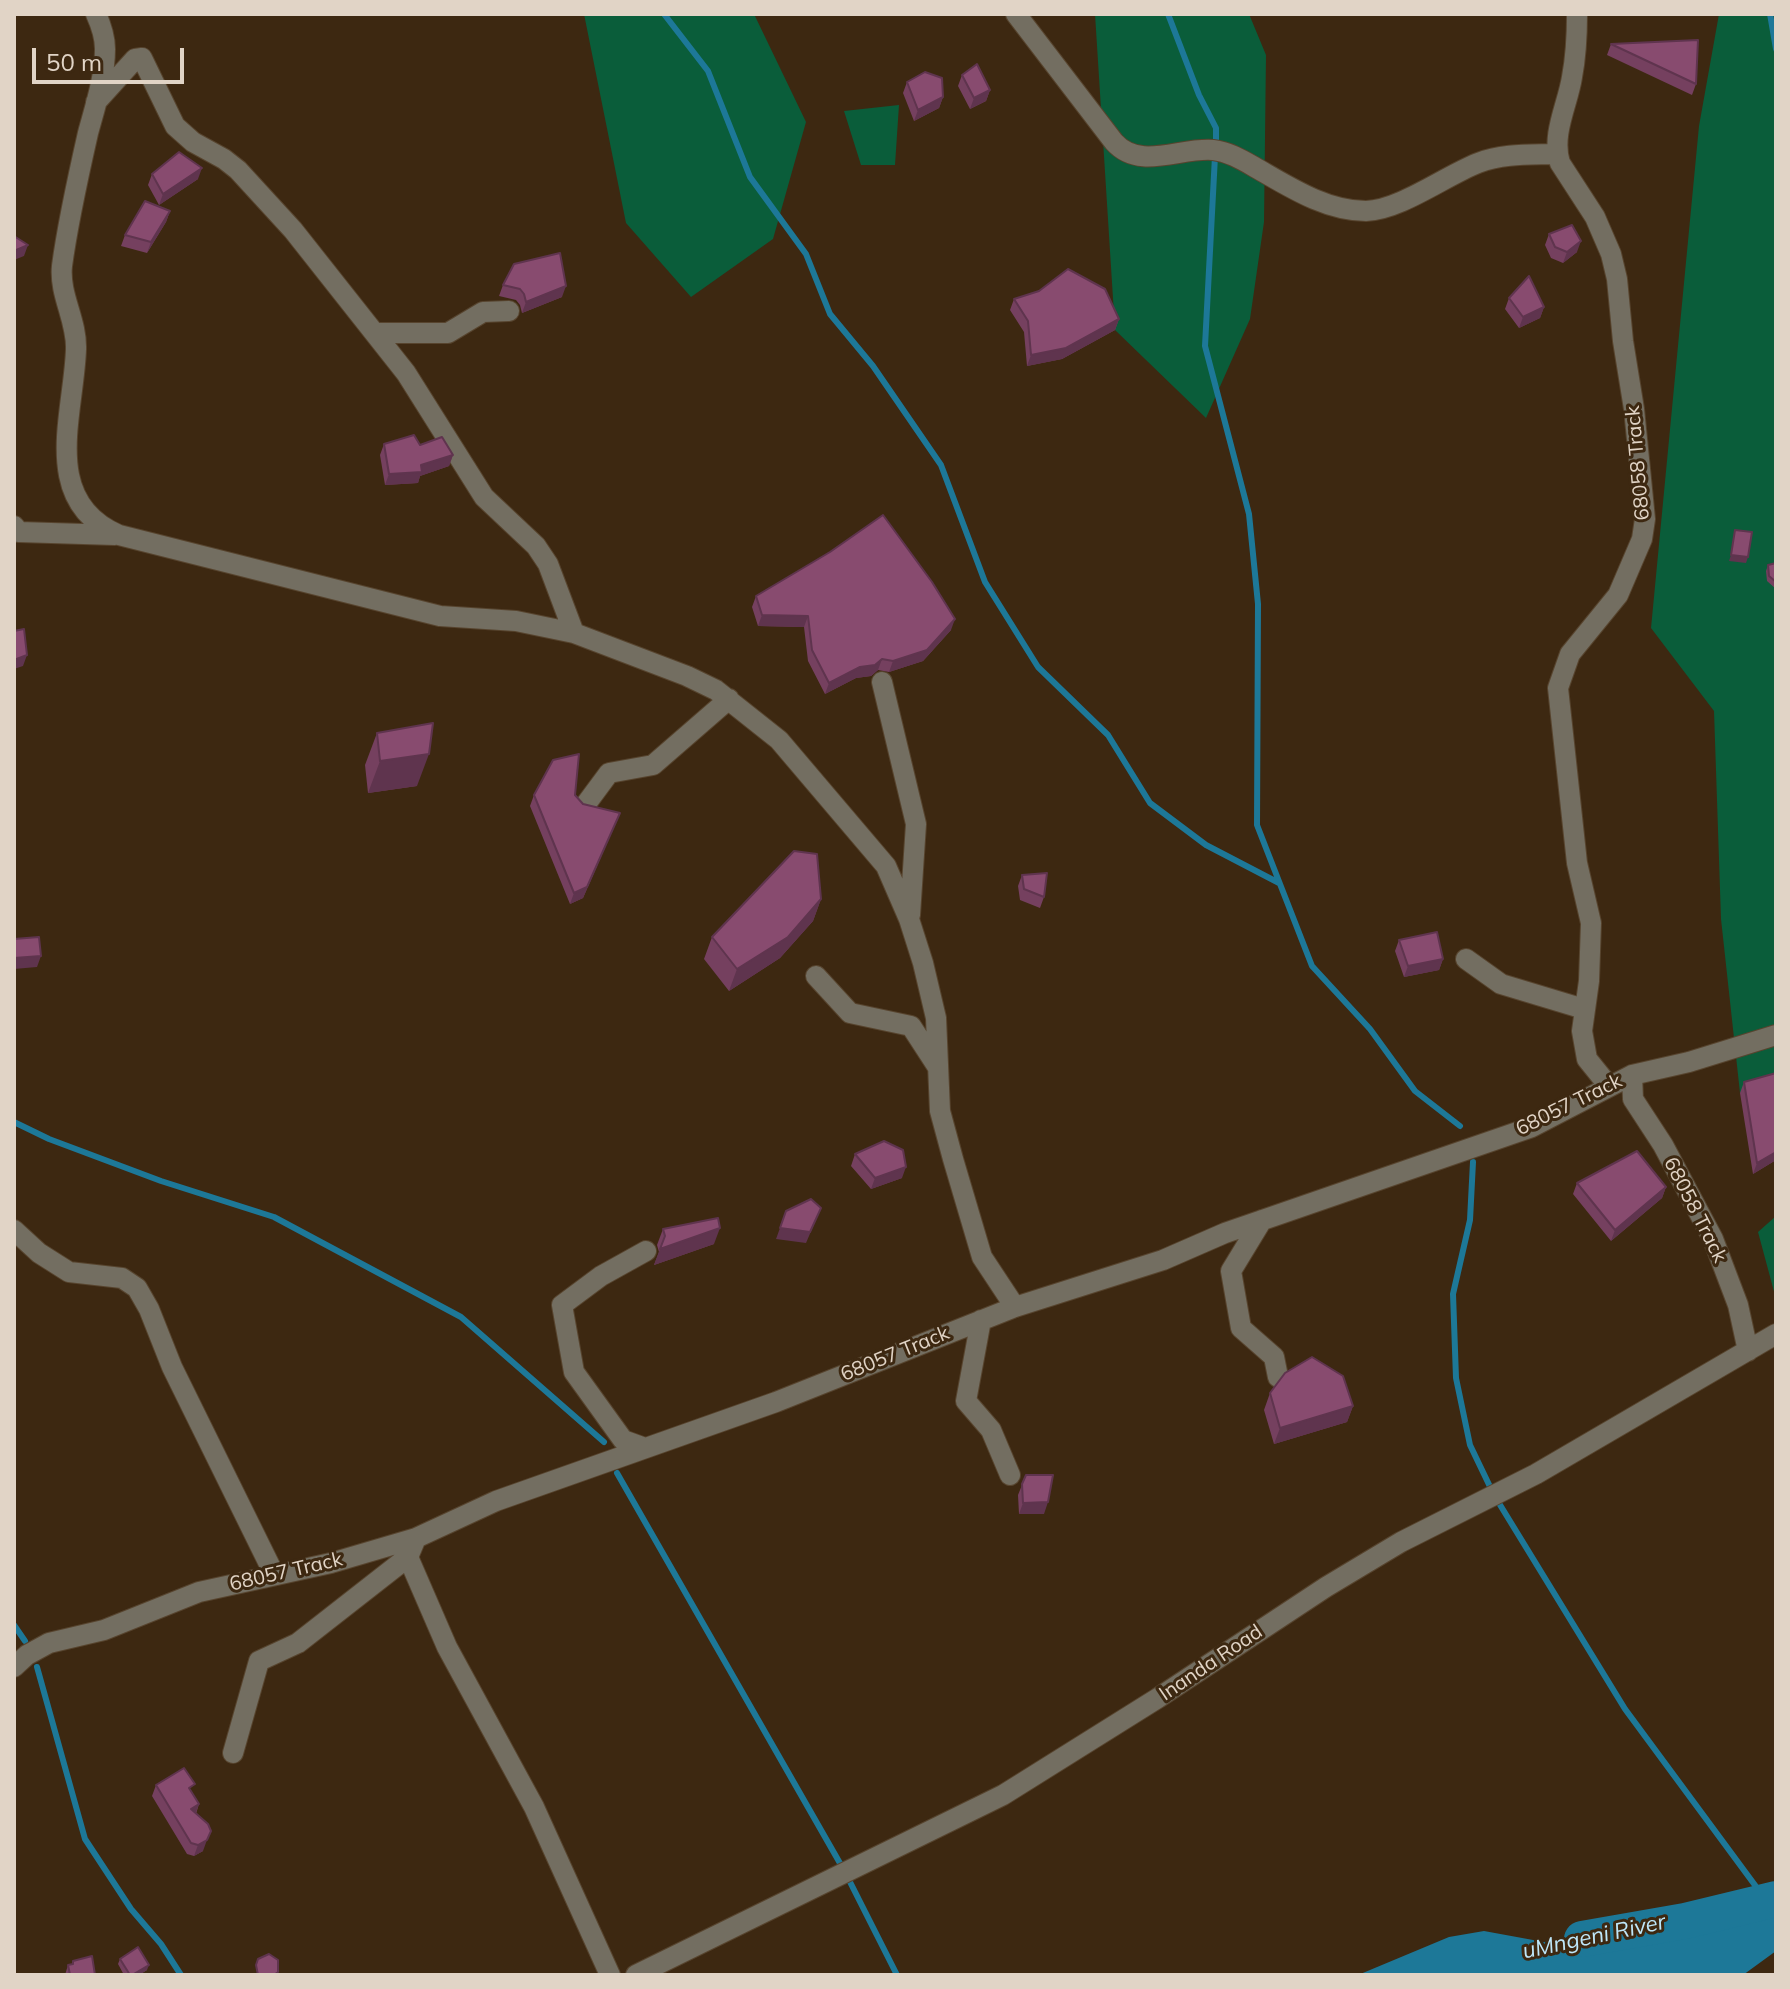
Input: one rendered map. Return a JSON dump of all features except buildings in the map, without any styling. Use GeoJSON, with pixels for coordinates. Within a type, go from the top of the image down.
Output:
{"type":"FeatureCollection","features":[{"type":"Feature","properties":{"kind":"street"},"geometry":{"type":"LineString","coordinates":[[96,14],[105,50],[61,281],[75,333],[76,349],[66,457],[68,480],[77,498],[91,516],[119,535]]}},
{"type":"Feature","properties":{"kind":"street"},"geometry":{"type":"LineString","coordinates":[[1016,14],[1114,142],[1130,155],[1156,156],[1200,149],[1225,153],[1302,194],[1349,210],[1367,211],[1394,204],[1479,162],[1501,156],[1557,154],[1572,78],[1577,14]]}},
{"type":"Feature","properties":{"kind":"street"},"geometry":{"type":"LineString","coordinates":[[96,102],[136,58],[142,58],[175,126],[193,142],[238,170],[293,230],[425,400],[484,497],[536,546],[548,564],[574,633]]}},
{"type":"Feature","properties":{"kind":"street","name":"68058 Track"},"geometry":{"type":"LineString","coordinates":[[1557,154],[1595,217],[1611,254],[1634,409],[1645,519],[1642,539],[1618,595],[1570,654],[1558,688],[1577,863],[1591,923],[1589,981],[1582,1031],[1587,1059],[1608,1085]]}},
{"type":"Feature","properties":{"kind":"street"},"geometry":{"type":"LineString","coordinates":[[375,333],[448,333],[483,312],[509,311]]}},
{"type":"Feature","properties":{"kind":"street"},"geometry":{"type":"LineString","coordinates":[[14,526],[19,532],[119,535],[440,616],[516,621],[574,633],[687,676],[729,699],[779,740],[886,866],[909,919],[923,963],[936,1018],[940,1111],[973,1230],[982,1257],[1015,1307]]}},
{"type":"Feature","properties":{"kind":"street"},"geometry":{"type":"LineString","coordinates":[[882,682],[916,824],[909,919]]}},
{"type":"Feature","properties":{"kind":"street"},"geometry":{"type":"LineString","coordinates":[[586,804],[609,773],[653,765],[729,699]]}},
{"type":"Feature","properties":{"kind":"street"},"geometry":{"type":"LineString","coordinates":[[1466,959],[1501,984],[1584,1009]]}},
{"type":"Feature","properties":{"kind":"street"},"geometry":{"type":"LineString","coordinates":[[816,976],[850,1013],[911,1026],[937,1066]]}},
{"type":"Feature","properties":{"kind":"street","name":"68057 Track"},"geometry":{"type":"LineString","coordinates":[[14,1667],[27,1655],[49,1643],[104,1630],[199,1592],[412,1547],[496,1501],[776,1402],[1015,1307],[1163,1260],[1262,1220],[1363,1188],[1427,1161],[1532,1127],[1632,1075],[1689,1062],[1776,1035]]}},
{"type":"Feature","properties":{"kind":"street","name":"68058 Track"},"geometry":{"type":"LineString","coordinates":[[1632,1075],[1633,1099],[1663,1145],[1718,1249],[1746,1331],[1748,1351]]}},
{"type":"Feature","properties":{"kind":"street"},"geometry":{"type":"LineString","coordinates":[[1262,1220],[1231,1271],[1241,1328],[1274,1357],[1278,1377]]}},
{"type":"Feature","properties":{"kind":"street"},"geometry":{"type":"LineString","coordinates":[[14,1230],[39,1253],[69,1272],[122,1278],[137,1288],[149,1309],[172,1367],[274,1574]]}},
{"type":"Feature","properties":{"kind":"street"},"geometry":{"type":"LineString","coordinates":[[645,1448],[623,1440],[574,1372],[562,1305],[601,1276],[646,1251]]}},
{"type":"Feature","properties":{"kind":"street"},"geometry":{"type":"LineString","coordinates":[[981,1320],[966,1401],[991,1430],[1010,1475]]}},
{"type":"Feature","properties":{"kind":"street","name":"Inanda Road"},"geometry":{"type":"LineString","coordinates":[[636,1975],[1003,1795],[1401,1542],[1536,1474],[1776,1334]]}},
{"type":"Feature","properties":{"kind":"street"},"geometry":{"type":"LineString","coordinates":[[233,1753],[259,1661],[298,1643],[412,1547],[447,1647],[534,1807],[610,1975]]}},
{"type":"Feature","properties":{"kind":"green space"},"geometry":{"type":"Polygon","coordinates":[[[584,14],[754,14],[806,122],[773,239],[691,297],[626,223],[584,14]]]}},
{"type":"Feature","properties":{"kind":"green space"},"geometry":{"type":"Polygon","coordinates":[[[1095,14],[1249,14],[1266,55],[1264,222],[1250,319],[1206,418],[1115,330],[1095,14]]]}},
{"type":"Feature","properties":{"kind":"green space"},"geometry":{"type":"Polygon","coordinates":[[[1719,14],[1776,14],[1776,1077],[1740,1093],[1721,919],[1714,711],[1651,628],[1699,126],[1719,14]]]}},
{"type":"Feature","properties":{"kind":"green space"},"geometry":{"type":"Polygon","coordinates":[[[899,105],[895,165],[861,165],[844,111],[899,105]]]}},
{"type":"Feature","properties":{"kind":"green space"},"geometry":{"type":"Polygon","coordinates":[[[1776,1216],[1776,1299],[1758,1232],[1776,1216]]]}},
{"type":"Feature","properties":{"kind":"water"},"geometry":{"type":"Polygon","coordinates":[[[1776,1882],[1776,1951],[1743,1975],[1358,1975],[1449,1937],[1484,1931],[1544,1942],[1659,1927],[1739,1893],[1776,1882]]]}},
{"type":"Feature","properties":{"kind":"waterway"},"geometry":{"type":"LineString","coordinates":[[664,14],[708,71],[750,177],[806,254],[830,314],[873,366],[941,465],[985,582],[1038,667],[1108,735],[1150,803],[1206,845],[1279,883]]}},
{"type":"Feature","properties":{"kind":"waterway"},"geometry":{"type":"LineString","coordinates":[[1168,14],[1199,95],[1216,128],[1216,145]]}},
{"type":"Feature","properties":{"kind":"waterway"},"geometry":{"type":"LineString","coordinates":[[1770,14],[1776,49]]}},
{"type":"Feature","properties":{"kind":"waterway"},"geometry":{"type":"LineString","coordinates":[[1215,156],[1205,346],[1249,514],[1258,604],[1257,825],[1312,966],[1370,1029],[1415,1091],[1460,1126]]}},
{"type":"Feature","properties":{"kind":"waterway"},"geometry":{"type":"LineString","coordinates":[[14,1122],[49,1139],[161,1181],[274,1217],[461,1317],[604,1442]]}},
{"type":"Feature","properties":{"kind":"waterway"},"geometry":{"type":"LineString","coordinates":[[1473,1162],[1470,1220],[1453,1294],[1456,1378],[1470,1445],[1494,1495],[1625,1709],[1760,1892]]}},
{"type":"Feature","properties":{"kind":"waterway"},"geometry":{"type":"LineString","coordinates":[[617,1473],[845,1872],[897,1975]]}},
{"type":"Feature","properties":{"kind":"waterway"},"geometry":{"type":"LineString","coordinates":[[14,1625],[25,1641]]}},
{"type":"Feature","properties":{"kind":"waterway"},"geometry":{"type":"LineString","coordinates":[[37,1667],[85,1839],[131,1909],[161,1944],[181,1975]]}},
{"type":"Feature","properties":{"kind":"waterway","name":"uMngeni River"},"geometry":{"type":"LineString","coordinates":[[1582,1939],[1685,1921],[1776,1899]]}}]}
